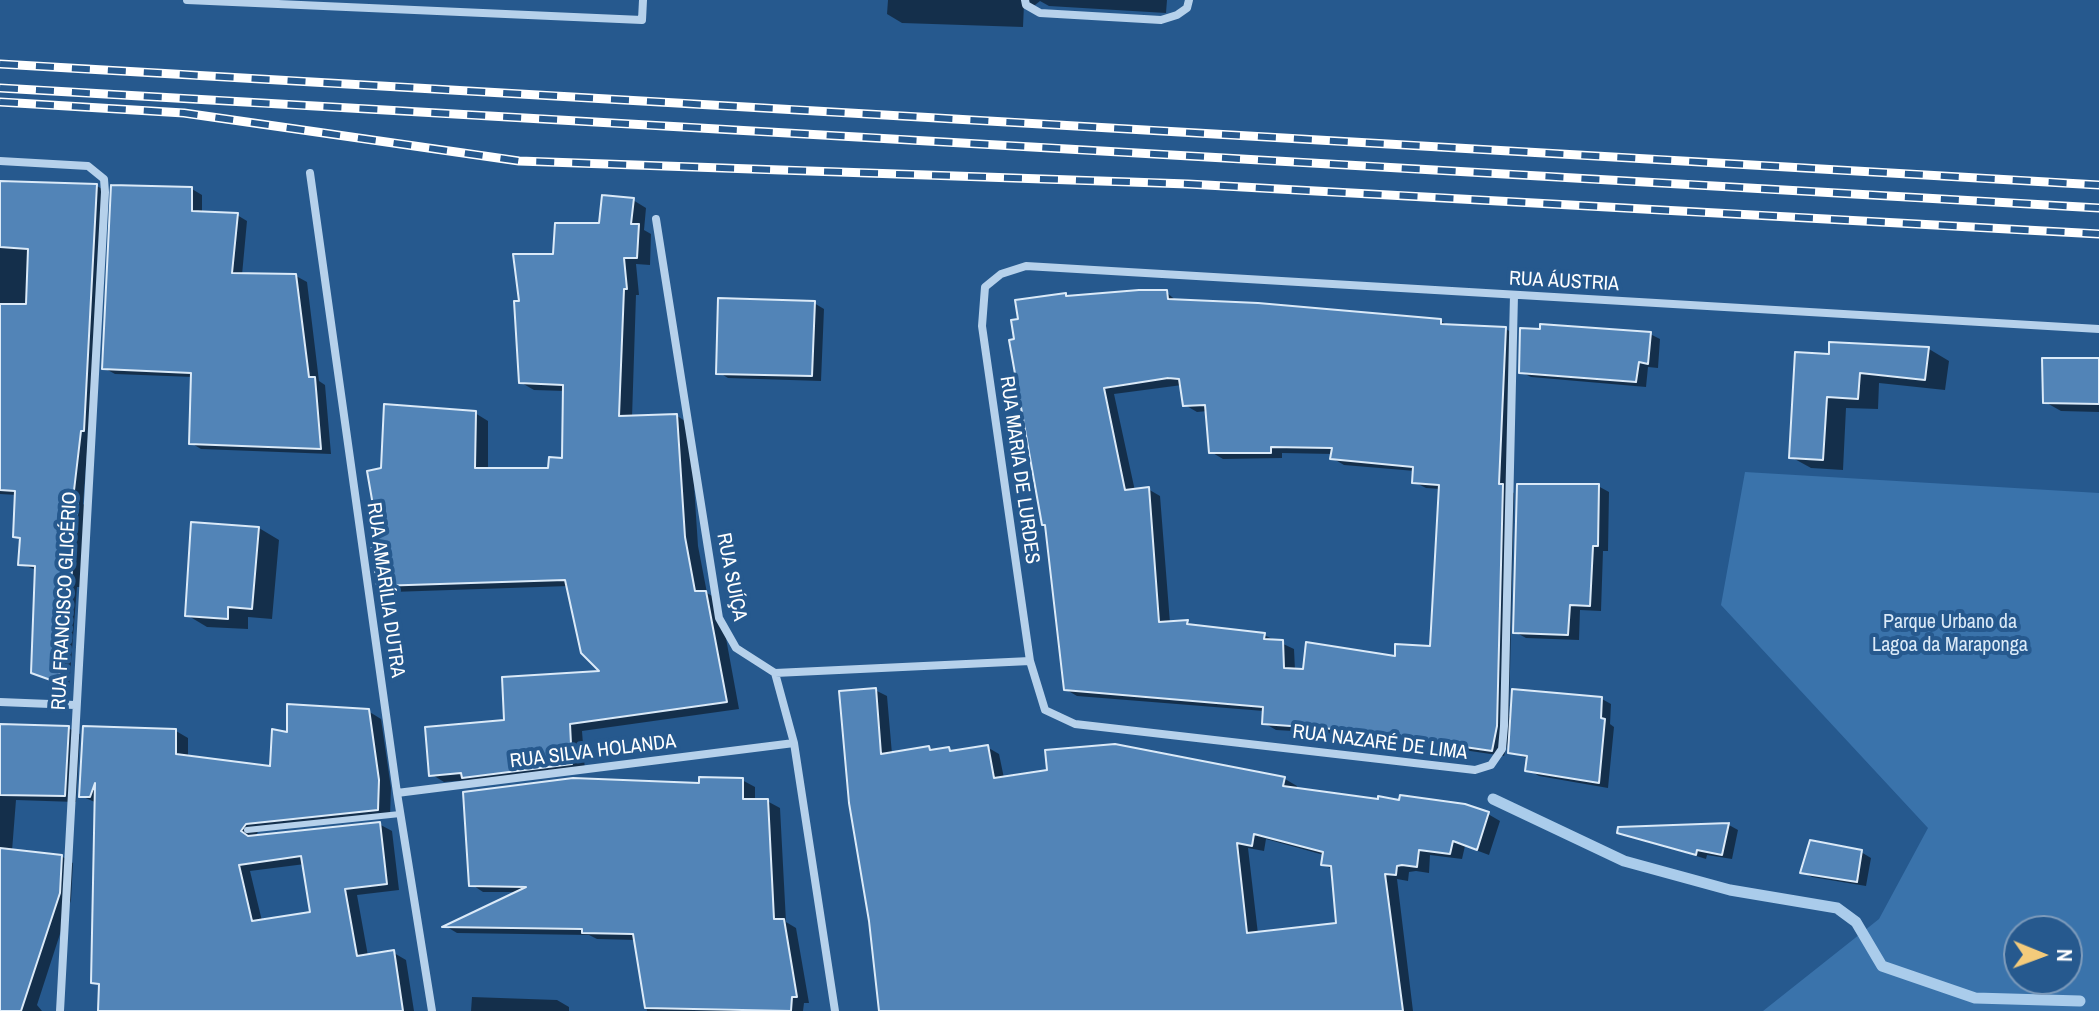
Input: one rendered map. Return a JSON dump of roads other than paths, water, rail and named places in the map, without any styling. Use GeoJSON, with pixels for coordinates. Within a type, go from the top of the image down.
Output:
{"type":"FeatureCollection","features":[{"type":"Feature","properties":{"kind":"street"},"geometry":{"type":"LineString","coordinates":[[187,0],[642,20],[643,0]]}},
{"type":"Feature","properties":{"kind":"street"},"geometry":{"type":"LineString","coordinates":[[1025,0],[1026,5],[1040,13],[1161,20],[1187,8],[1189,0]]}},
{"type":"Feature","properties":{"kind":"street","name":"RUA FRANCISCO GLICÉRIO"},"geometry":{"type":"LineString","coordinates":[[0,161],[88,166],[104,179],[105,192],[60,1011]]}},
{"type":"Feature","properties":{"kind":"street","name":"RUA AMARÍLIA DUTRA"},"geometry":{"type":"LineString","coordinates":[[310,173],[400,814],[432,1011]]}},
{"type":"Feature","properties":{"kind":"street","name":"RUA SUÍÇA"},"geometry":{"type":"LineString","coordinates":[[656,219],[719,618],[736,648],[775,673]]}},
{"type":"Feature","properties":{"kind":"street","name":"RUA ÁUSTRIA"},"geometry":{"type":"LineString","coordinates":[[1026,266],[2099,329]]}},
{"type":"Feature","properties":{"kind":"street","name":"RUA MARIA DE LURDES"},"geometry":{"type":"LineString","coordinates":[[1026,266],[1001,274],[985,287],[982,326],[1030,661],[1040,703]]}},
{"type":"Feature","properties":{"kind":"street","name":"RUA NAZARÉ DE LIMA"},"geometry":{"type":"LineString","coordinates":[[1040,703],[1055,717],[1075,724],[1475,770],[1491,765],[1502,749],[1504,726],[1514,295]]}},
{"type":"Feature","properties":{"kind":"street"},"geometry":{"type":"LineString","coordinates":[[835,1011],[794,743],[775,673],[1030,661]]}},
{"type":"Feature","properties":{"kind":"street"},"geometry":{"type":"LineString","coordinates":[[0,702],[75,705]]}},
{"type":"Feature","properties":{"kind":"street","name":"RUA SILVA HOLANDA"},"geometry":{"type":"LineString","coordinates":[[397,793],[794,743]]}},
{"type":"Feature","properties":{"kind":"lane"},"geometry":{"type":"LineString","coordinates":[[247,830],[400,814]]}},
{"type":"Feature","properties":{"kind":"waterway"},"geometry":{"type":"LineString","coordinates":[[1493,799],[1624,861],[1730,890],[1837,908],[1856,922],[1882,966],[1975,998],[2080,1001]]}},
{"type":"Feature","properties":{"kind":"railway"},"geometry":{"type":"LineString","coordinates":[[0,64],[2099,185]]}},
{"type":"Feature","properties":{"kind":"railway"},"geometry":{"type":"LineString","coordinates":[[0,88],[2099,208]]}},
{"type":"Feature","properties":{"kind":"railway"},"geometry":{"type":"LineString","coordinates":[[0,102],[184,113],[519,161],[1188,184],[2099,234]]}},
{"type":"Feature","properties":{"kind":"park label","name":"Parque Urbano da Lagoa da Maraponga"},"geometry":{"type":"Point","coordinates":[1950,634]}}]}
